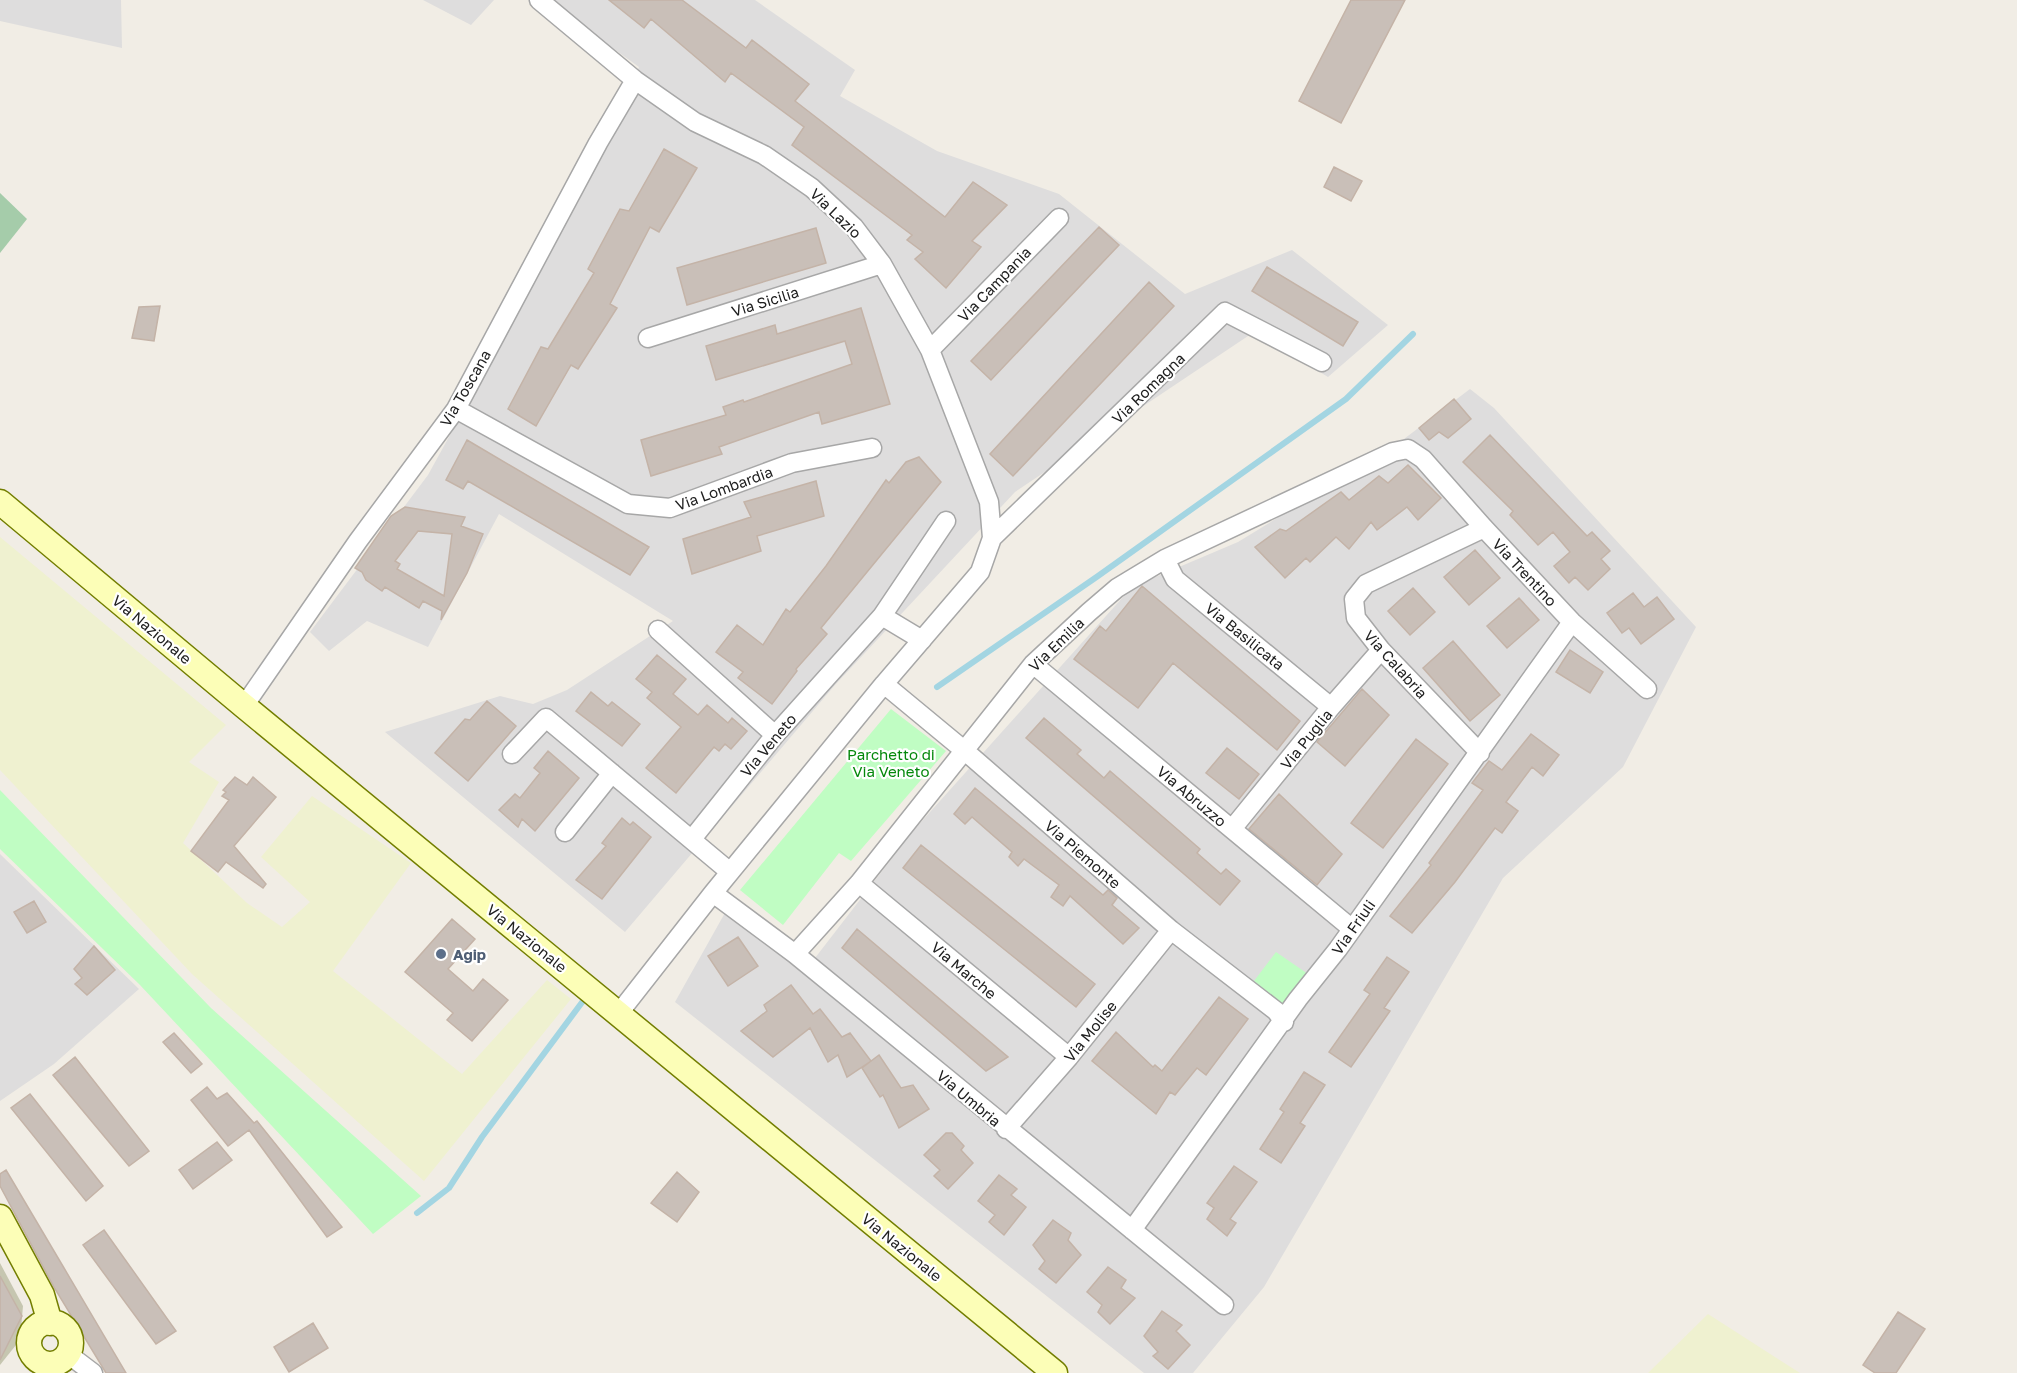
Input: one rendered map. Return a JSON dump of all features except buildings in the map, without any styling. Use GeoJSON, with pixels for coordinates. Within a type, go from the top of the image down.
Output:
{"type":"FeatureCollection","features":[{"type":"Feature","properties":{"kind":"main road","name":"Via Nazionale"},"geometry":{"type":"LineString","coordinates":[[0,502],[244,706],[1055,1373]]}},
{"type":"Feature","properties":{"kind":"main road"},"geometry":{"type":"LineString","coordinates":[[0,1217],[42,1295],[50,1323]]}},
{"type":"Feature","properties":{"kind":"main road"},"geometry":{"type":"LineString","coordinates":[[50,1323],[62,1327],[67,1331],[71,1344],[68,1354],[62,1360],[49,1364],[29,1364],[32,1333],[37,1328],[50,1323]]}},
{"type":"Feature","properties":{"kind":"street","name":"Via Lazio"},"geometry":{"type":"LineString","coordinates":[[539,0],[635,80],[695,122],[764,155],[812,188],[854,227],[882,264],[930,350],[989,502],[993,538]]}},
{"type":"Feature","properties":{"kind":"street","name":"Via Toscana"},"geometry":{"type":"LineString","coordinates":[[244,706],[358,541],[456,408],[598,143],[635,80]]}},
{"type":"Feature","properties":{"kind":"street","name":"Via Campania"},"geometry":{"type":"LineString","coordinates":[[930,350],[1059,218]]}},
{"type":"Feature","properties":{"kind":"street","name":"Via Sicilia"},"geometry":{"type":"LineString","coordinates":[[648,338],[882,264]]}},
{"type":"Feature","properties":{"kind":"street","name":"Via Romagna"},"geometry":{"type":"LineString","coordinates":[[993,538],[1225,312],[1322,362]]}},
{"type":"Feature","properties":{"kind":"street","name":"Via Lombardia"},"geometry":{"type":"LineString","coordinates":[[456,408],[628,504],[670,508],[792,463],[872,448]]}},
{"type":"Feature","properties":{"kind":"street","name":"Via Trentino"},"geometry":{"type":"LineString","coordinates":[[1408,449],[1424,459],[1484,528],[1572,622],[1647,689]]}},
{"type":"Feature","properties":{"kind":"street","name":"Via Emilia"},"geometry":{"type":"LineString","coordinates":[[795,954],[859,883],[1033,664],[1117,588],[1165,560],[1393,452],[1408,449]]}},
{"type":"Feature","properties":{"kind":"street","name":"Via Veneto"},"geometry":{"type":"LineString","coordinates":[[692,839],[775,735],[882,616],[946,520]]}},
{"type":"Feature","properties":{"kind":"street","name":"Via Calabria"},"geometry":{"type":"LineString","coordinates":[[1480,753],[1381,650],[1356,618],[1354,599],[1366,584],[1484,528]]}},
{"type":"Feature","properties":{"kind":"street"},"geometry":{"type":"LineString","coordinates":[[619,1014],[730,872],[884,684],[980,572],[993,538]]}},
{"type":"Feature","properties":{"kind":"street","name":"Via Basilicata"},"geometry":{"type":"LineString","coordinates":[[1165,560],[1175,579],[1331,707]]}},
{"type":"Feature","properties":{"kind":"street"},"geometry":{"type":"LineString","coordinates":[[882,616],[922,640]]}},
{"type":"Feature","properties":{"kind":"street","name":"Via Friuli"},"geometry":{"type":"LineString","coordinates":[[1132,1230],[1480,753],[1572,622]]}},
{"type":"Feature","properties":{"kind":"street"},"geometry":{"type":"LineString","coordinates":[[658,630],[775,735]]}},
{"type":"Feature","properties":{"kind":"street","name":"Via Puglia"},"geometry":{"type":"LineString","coordinates":[[1232,829],[1331,707],[1381,650]]}},
{"type":"Feature","properties":{"kind":"street","name":"Via Abruzzo"},"geometry":{"type":"LineString","coordinates":[[1033,664],[1351,928]]}},
{"type":"Feature","properties":{"kind":"street","name":"Via Piemonte"},"geometry":{"type":"LineString","coordinates":[[884,684],[1171,930],[1275,1011],[1284,1022]]}},
{"type":"Feature","properties":{"kind":"street"},"geometry":{"type":"LineString","coordinates":[[513,754],[546,718],[730,872]]}},
{"type":"Feature","properties":{"kind":"street"},"geometry":{"type":"LineString","coordinates":[[565,832],[612,773]]}},
{"type":"Feature","properties":{"kind":"street","name":"Via Marche"},"geometry":{"type":"LineString","coordinates":[[859,883],[1069,1057]]}},
{"type":"Feature","properties":{"kind":"street","name":"Via Umbria"},"geometry":{"type":"LineString","coordinates":[[713,893],[795,954],[1006,1129],[1224,1305]]}},
{"type":"Feature","properties":{"kind":"street","name":"Via Molise"},"geometry":{"type":"LineString","coordinates":[[1006,1129],[1069,1057],[1171,930]]}},
{"type":"Feature","properties":{"kind":"street"},"geometry":{"type":"LineString","coordinates":[[68,1354],[93,1373]]}},
{"type":"Feature","properties":{"kind":"shaded area"},"geometry":{"type":"Polygon","coordinates":[[[0,0],[121,0],[122,48],[0,21],[0,0]]]}},
{"type":"Feature","properties":{"kind":"shaded area"},"geometry":{"type":"Polygon","coordinates":[[[423,0],[494,0],[471,25],[423,0]]]}},
{"type":"Feature","properties":{"kind":"shaded area"},"geometry":{"type":"Polygon","coordinates":[[[546,0],[755,0],[855,70],[840,96],[937,151],[1059,194],[1185,294],[1292,250],[1388,325],[1328,377],[1254,332],[1015,492],[835,685],[625,932],[385,732],[500,696],[533,704],[567,690],[673,621],[499,514],[428,647],[367,621],[329,651],[310,632],[428,475],[579,200],[639,67],[546,0]]]}},
{"type":"Feature","properties":{"kind":"shaded area"},"geometry":{"type":"Polygon","coordinates":[[[1470,389],[1494,408],[1696,627],[1623,767],[1503,878],[1264,1287],[1193,1373],[1144,1373],[675,1002],[726,911],[805,971],[913,831],[1132,587],[1238,542],[1396,445],[1470,389]]]}},
{"type":"Feature","properties":{"kind":"shaded area"},"geometry":{"type":"Polygon","coordinates":[[[0,537],[226,725],[189,762],[219,782],[183,843],[247,903],[282,927],[310,902],[261,857],[312,796],[411,863],[333,971],[462,1074],[547,980],[571,999],[424,1181],[192,974],[0,770],[0,537]]]}},
{"type":"Feature","properties":{"kind":"shaded area"},"geometry":{"type":"Polygon","coordinates":[[[0,854],[139,989],[54,1064],[0,1101],[0,854]]]}},
{"type":"Feature","properties":{"kind":"shaded area"},"geometry":{"type":"Polygon","coordinates":[[[0,1263],[23,1306],[20,1340],[0,1365],[0,1263]]]}},
{"type":"Feature","properties":{"kind":"shaded area"},"geometry":{"type":"Polygon","coordinates":[[[1708,1314],[1800,1373],[1648,1373],[1708,1314]]]}},
{"type":"Feature","properties":{"kind":"green space"},"geometry":{"type":"Polygon","coordinates":[[[0,193],[27,219],[0,253],[0,193]]]}},
{"type":"Feature","properties":{"kind":"green space","name":"Parchetto di Via Veneto"},"geometry":{"type":"Polygon","coordinates":[[[891,709],[946,751],[851,861],[839,853],[783,925],[740,890],[891,709]]]}},
{"type":"Feature","properties":{"kind":"green space"},"geometry":{"type":"Polygon","coordinates":[[[0,790],[211,1008],[421,1196],[373,1234],[140,985],[0,849],[0,790]]]}},
{"type":"Feature","properties":{"kind":"green space"},"geometry":{"type":"Polygon","coordinates":[[[1276,952],[1308,974],[1284,1005],[1254,981],[1276,952]]]}},
{"type":"Feature","properties":{"kind":"waterway"},"geometry":{"type":"LineString","coordinates":[[937,687],[1098,576],[1346,399],[1413,334]]}},
{"type":"Feature","properties":{"kind":"waterway"},"geometry":{"type":"LineString","coordinates":[[417,1213],[449,1188],[482,1137],[583,1001]]}},
{"type":"Feature","properties":{"kind":"place","name":"Agip"},"geometry":{"type":"Point","coordinates":[441,954]}}]}
